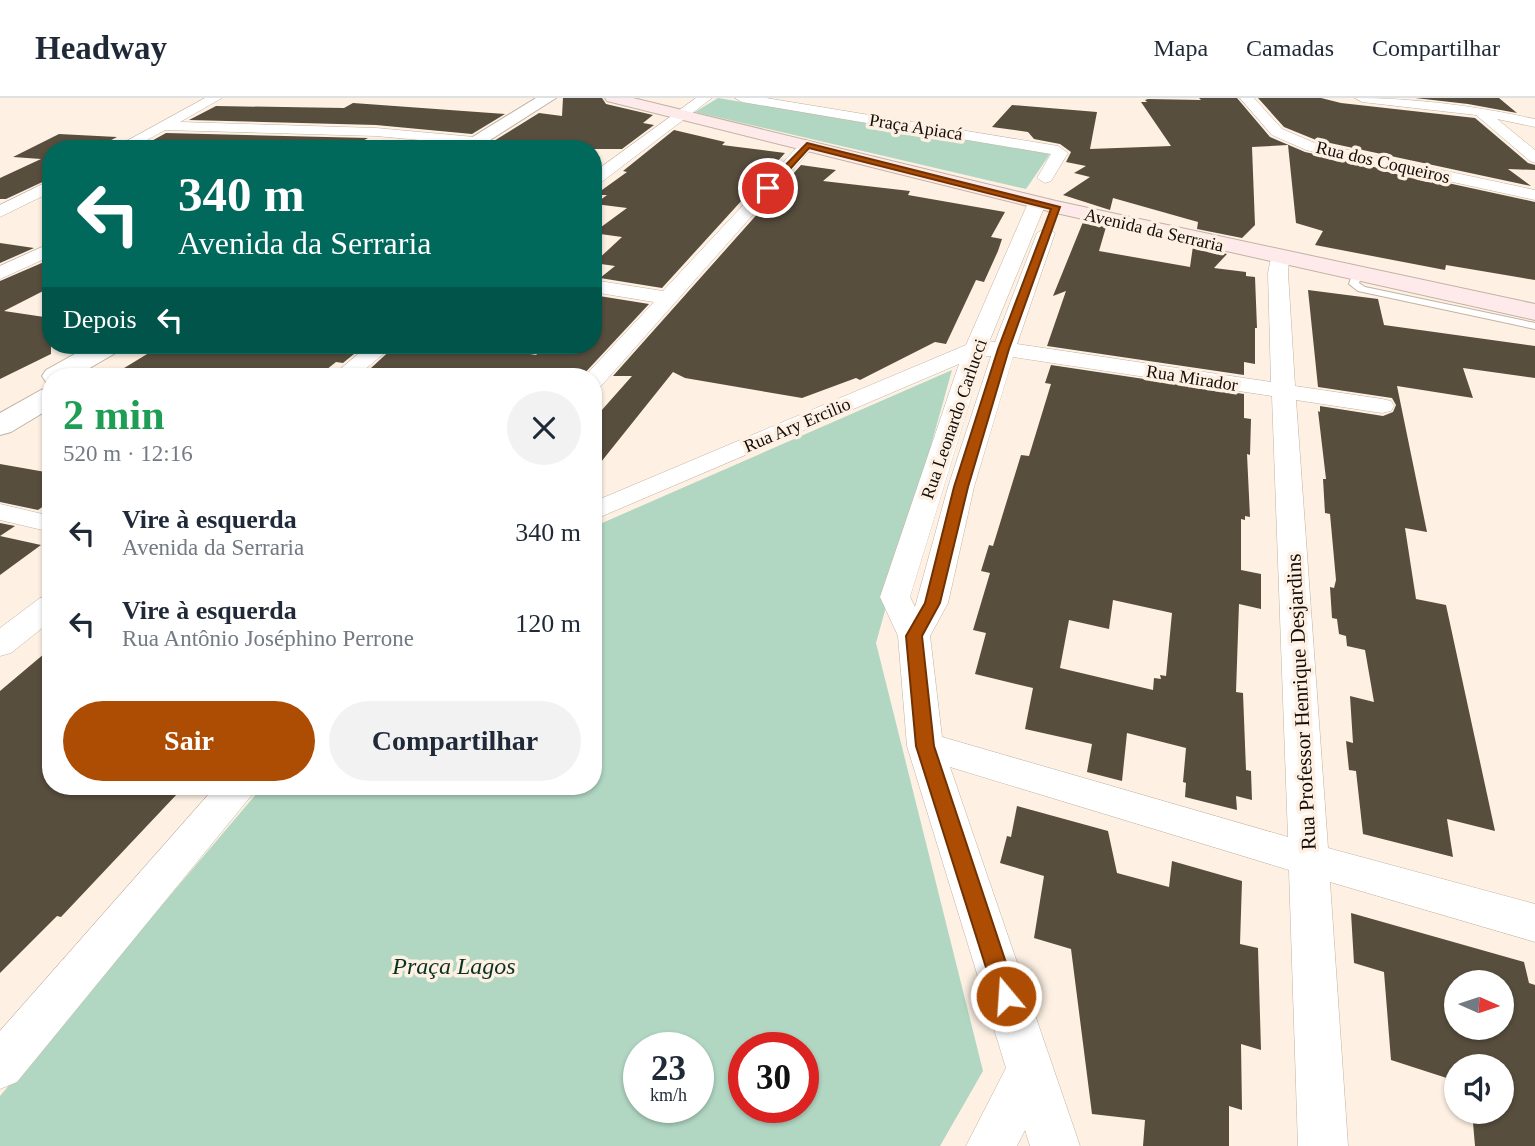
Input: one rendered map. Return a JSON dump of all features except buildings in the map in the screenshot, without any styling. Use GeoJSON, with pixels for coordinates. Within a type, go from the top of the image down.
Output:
{"type":"FeatureCollection","features":[{"type":"Feature","properties":{"kind":"main road","name":"Avenida da Serraria"},"geometry":{"type":"LineString","coordinates":[[613,98],[1046,205],[1535,312]]}},
{"type":"Feature","properties":{"kind":"street"},"geometry":{"type":"LineString","coordinates":[[136,140],[215,98]]}},
{"type":"Feature","properties":{"kind":"street"},"geometry":{"type":"LineString","coordinates":[[467,140],[528,98]]}},
{"type":"Feature","properties":{"kind":"street"},"geometry":{"type":"LineString","coordinates":[[469,140],[548,98]]}},
{"type":"Feature","properties":{"kind":"street"},"geometry":{"type":"LineString","coordinates":[[602,174],[681,113],[705,98]]}},
{"type":"Feature","properties":{"kind":"street","name":"Praça Apiacá"},"geometry":{"type":"LineString","coordinates":[[742,98],[1058,151],[1060,153],[1045,178]]}},
{"type":"Feature","properties":{"kind":"street","name":"Rua dos Coqueiros"},"geometry":{"type":"LineString","coordinates":[[1247,98],[1277,132],[1311,147],[1535,195]]}},
{"type":"Feature","properties":{"kind":"street"},"geometry":{"type":"LineString","coordinates":[[1362,98],[1478,111],[1535,122]]}},
{"type":"Feature","properties":{"kind":"street"},"geometry":{"type":"LineString","coordinates":[[1463,98],[1535,158]]}},
{"type":"Feature","properties":{"kind":"street"},"geometry":{"type":"LineString","coordinates":[[162,126],[301,128],[413,140]]}},
{"type":"Feature","properties":{"kind":"street"},"geometry":{"type":"LineString","coordinates":[[277,140],[301,128]]}},
{"type":"Feature","properties":{"kind":"street"},"geometry":{"type":"LineString","coordinates":[[602,371],[807,145]]}},
{"type":"Feature","properties":{"kind":"street"},"geometry":{"type":"LineString","coordinates":[[0,213],[42,190]]}},
{"type":"Feature","properties":{"kind":"street","name":"Rua Leonardo Carlucci"},"geometry":{"type":"LineString","coordinates":[[914,636],[933,603],[961,487],[1046,205]]}},
{"type":"Feature","properties":{"kind":"street","name":"Rua Leonardo Carlucci"},"geometry":{"type":"LineString","coordinates":[[1046,205],[975,349],[895,597],[914,636],[925,746],[1055,1146]]}},
{"type":"Feature","properties":{"kind":"street"},"geometry":{"type":"LineString","coordinates":[[0,213],[38,213]]}},
{"type":"Feature","properties":{"kind":"street"},"geometry":{"type":"LineString","coordinates":[[0,273],[42,252]]}},
{"type":"Feature","properties":{"kind":"street","name":"Rua Professor Henrique Desjardins"},"geometry":{"type":"LineString","coordinates":[[1280,258],[1278,274],[1283,392],[1311,860],[1323,1146]]}},
{"type":"Feature","properties":{"kind":"street"},"geometry":{"type":"LineString","coordinates":[[602,287],[668,298]]}},
{"type":"Feature","properties":{"kind":"street","name":"Rua Ary Ercilio"},"geometry":{"type":"LineString","coordinates":[[602,508],[975,349],[1003,349]]}},
{"type":"Feature","properties":{"kind":"street","name":"Rua Mirador"},"geometry":{"type":"LineString","coordinates":[[1003,349],[1382,406]]}},
{"type":"Feature","properties":{"kind":"street"},"geometry":{"type":"LineString","coordinates":[[74,368],[104,354]]}},
{"type":"Feature","properties":{"kind":"street"},"geometry":{"type":"LineString","coordinates":[[93,368],[110,354]]}},
{"type":"Feature","properties":{"kind":"street"},"geometry":{"type":"LineString","coordinates":[[353,368],[371,354]]}},
{"type":"Feature","properties":{"kind":"street"},"geometry":{"type":"LineString","coordinates":[[0,409],[42,385]]}},
{"type":"Feature","properties":{"kind":"street"},"geometry":{"type":"LineString","coordinates":[[0,426],[42,401]]}},
{"type":"Feature","properties":{"kind":"street"},"geometry":{"type":"LineString","coordinates":[[0,512],[42,522]]}},
{"type":"Feature","properties":{"kind":"street"},"geometry":{"type":"LineString","coordinates":[[0,645],[42,612]]}},
{"type":"Feature","properties":{"kind":"street"},"geometry":{"type":"LineString","coordinates":[[925,746],[1535,923]]}},
{"type":"Feature","properties":{"kind":"street"},"geometry":{"type":"LineString","coordinates":[[0,1066],[230,795]]}},
{"type":"Feature","properties":{"kind":"street"},"geometry":{"type":"LineString","coordinates":[[991,1146],[1030,1071]]}},
{"type":"Feature","properties":{"kind":"lane"},"geometry":{"type":"LineString","coordinates":[[1357,275],[1354,284],[1362,289],[1535,326]]}},
{"type":"Feature","properties":{"kind":"green space"},"geometry":{"type":"Polygon","coordinates":[[[718,98],[1050,154],[1026,189],[695,112],[718,98]]]}},
{"type":"Feature","properties":{"kind":"green space","name":"Praça Lagos"},"geometry":{"type":"Polygon","coordinates":[[[952,370],[876,643],[983,1071],[940,1146],[0,1146],[0,1096],[255,795],[602,795],[602,523],[952,370]]]}},
{"type":"Feature","properties":{"kind":"route"},"geometry":{"type":"LineString","coordinates":[[768,188],[807,145],[1056,207],[1003,349],[961,487],[933,603],[914,636],[925,746],[1006,996]]}}]}
